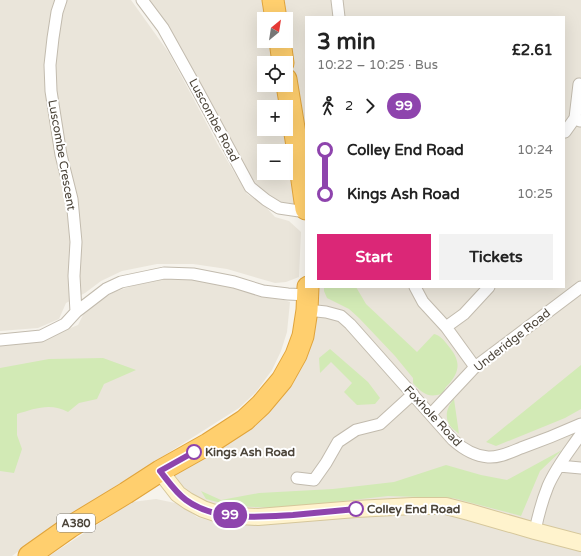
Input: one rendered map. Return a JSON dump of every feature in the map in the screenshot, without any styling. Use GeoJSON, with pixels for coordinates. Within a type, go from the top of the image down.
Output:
{"type":"FeatureCollection","features":[{"type":"Feature","properties":{"kind":"highway"},"geometry":{"type":"LineString","coordinates":[[273,0],[275,12]]}},
{"type":"Feature","properties":{"kind":"highway"},"geometry":{"type":"LineString","coordinates":[[288,92],[305,204]]}},
{"type":"Feature","properties":{"kind":"highway","name":"A380"},"geometry":{"type":"LineString","coordinates":[[29,556],[70,527],[245,420],[261,405],[282,380],[296,355],[303,336],[308,297]]}},
{"type":"Feature","properties":{"kind":"street","name":"Luscombe Crescent"},"geometry":{"type":"LineString","coordinates":[[62,0],[57,12],[53,38],[50,65],[51,92],[61,155],[72,199],[76,242],[74,276],[76,312]]}},
{"type":"Feature","properties":{"kind":"street","name":"Luscombe Road"},"geometry":{"type":"LineString","coordinates":[[142,0],[163,28],[250,187],[279,208],[305,211]]}},
{"type":"Feature","properties":{"kind":"street"},"geometry":{"type":"LineString","coordinates":[[337,0],[338,16]]}},
{"type":"Feature","properties":{"kind":"street"},"geometry":{"type":"LineString","coordinates":[[565,132],[578,120],[579,84]]}},
{"type":"Feature","properties":{"kind":"street","name":"Foxhole Road"},"geometry":{"type":"LineString","coordinates":[[0,340],[41,336],[65,324],[76,312],[106,289],[121,282],[164,273],[193,274],[234,282],[263,291],[308,297],[326,312],[341,316],[350,324],[453,440],[461,447],[477,455],[490,457],[506,454],[548,439],[581,424]]}},
{"type":"Feature","properties":{"kind":"street","name":"Underidge Road"},"geometry":{"type":"LineString","coordinates":[[431,414],[475,367],[581,287]]}},
{"type":"Feature","properties":{"kind":"street"},"geometry":{"type":"LineString","coordinates":[[416,288],[423,302],[446,327],[475,367]]}},
{"type":"Feature","properties":{"kind":"street"},"geometry":{"type":"LineString","coordinates":[[446,327],[464,314],[488,288]]}},
{"type":"Feature","properties":{"kind":"street"},"geometry":{"type":"LineString","coordinates":[[297,478],[314,480],[338,442],[356,430],[380,424],[413,394]]}},
{"type":"Feature","properties":{"kind":"street"},"geometry":{"type":"LineString","coordinates":[[535,531],[540,508],[549,485],[559,466],[581,434]]}},
{"type":"Feature","properties":{"kind":"street"},"geometry":{"type":"LineString","coordinates":[[559,466],[581,468]]}},
{"type":"Feature","properties":{"kind":"street"},"geometry":{"type":"LineString","coordinates":[[160,471],[178,494],[203,509],[221,515],[258,517],[356,509],[446,506],[581,543]]}},
{"type":"Feature","properties":{"kind":"shaded area"},"geometry":{"type":"Polygon","coordinates":[[[0,0],[131,0],[169,53],[218,145],[247,194],[264,205],[275,217],[289,221],[301,232],[299,277],[286,282],[275,283],[227,269],[193,264],[157,264],[122,271],[101,281],[85,293],[66,303],[59,319],[38,328],[0,331],[0,0]]]}},
{"type":"Feature","properties":{"kind":"shaded area"},"geometry":{"type":"Polygon","coordinates":[[[142,0],[581,0],[581,556],[49,556],[132,502],[156,499],[180,504],[197,517],[214,522],[231,524],[260,523],[221,515],[160,471],[282,380],[308,288],[565,288],[565,16],[305,16],[305,212],[294,210],[250,187],[142,0]]]}},
{"type":"Feature","properties":{"kind":"shaded area"},"geometry":{"type":"Polygon","coordinates":[[[169,277],[191,277],[225,284],[270,298],[290,302],[287,332],[281,351],[272,370],[256,392],[239,408],[67,517],[12,556],[0,556],[0,346],[43,339],[78,325],[86,309],[114,292],[141,283],[169,277]]]}},
{"type":"Feature","properties":{"kind":"green space"},"geometry":{"type":"Polygon","coordinates":[[[324,288],[357,288],[366,304],[417,352],[434,334],[441,337],[451,349],[458,364],[456,374],[453,379],[440,394],[430,395],[421,391],[413,383],[413,378],[395,356],[359,318],[349,309],[327,298],[324,288]]]}},
{"type":"Feature","properties":{"kind":"green space"},"geometry":{"type":"Polygon","coordinates":[[[330,349],[368,382],[380,398],[375,404],[357,405],[344,392],[352,383],[331,362],[320,373],[319,358],[330,349]]]}},
{"type":"Feature","properties":{"kind":"green space"},"geometry":{"type":"Polygon","coordinates":[[[103,358],[136,370],[104,384],[97,399],[79,403],[68,412],[55,407],[42,407],[17,414],[17,435],[22,449],[14,473],[0,471],[0,368],[49,359],[103,358]]]}},
{"type":"Feature","properties":{"kind":"green space"},"geometry":{"type":"Polygon","coordinates":[[[581,365],[581,409],[565,418],[496,446],[486,442],[581,365]]]}},
{"type":"Feature","properties":{"kind":"green space"},"geometry":{"type":"Polygon","coordinates":[[[454,399],[459,434],[452,428],[447,417],[448,408],[454,399]]]}},
{"type":"Feature","properties":{"kind":"green space"},"geometry":{"type":"Polygon","coordinates":[[[562,450],[540,471],[521,516],[453,498],[388,496],[281,508],[232,506],[206,499],[201,491],[221,500],[259,493],[333,489],[394,482],[446,465],[481,475],[507,480],[562,450]]]}},
{"type":"Feature","properties":{"kind":"bus line","name":"99"},"geometry":{"type":"LineString","coordinates":[[194,452],[160,471],[178,494],[203,509],[221,515],[258,517],[356,509]]}},
{"type":"Feature","properties":{"kind":"place","name":"Kings Ash Road"},"geometry":{"type":"Point","coordinates":[194,452]}},
{"type":"Feature","properties":{"kind":"place","name":"Colley End Road"},"geometry":{"type":"Point","coordinates":[356,509]}}]}
